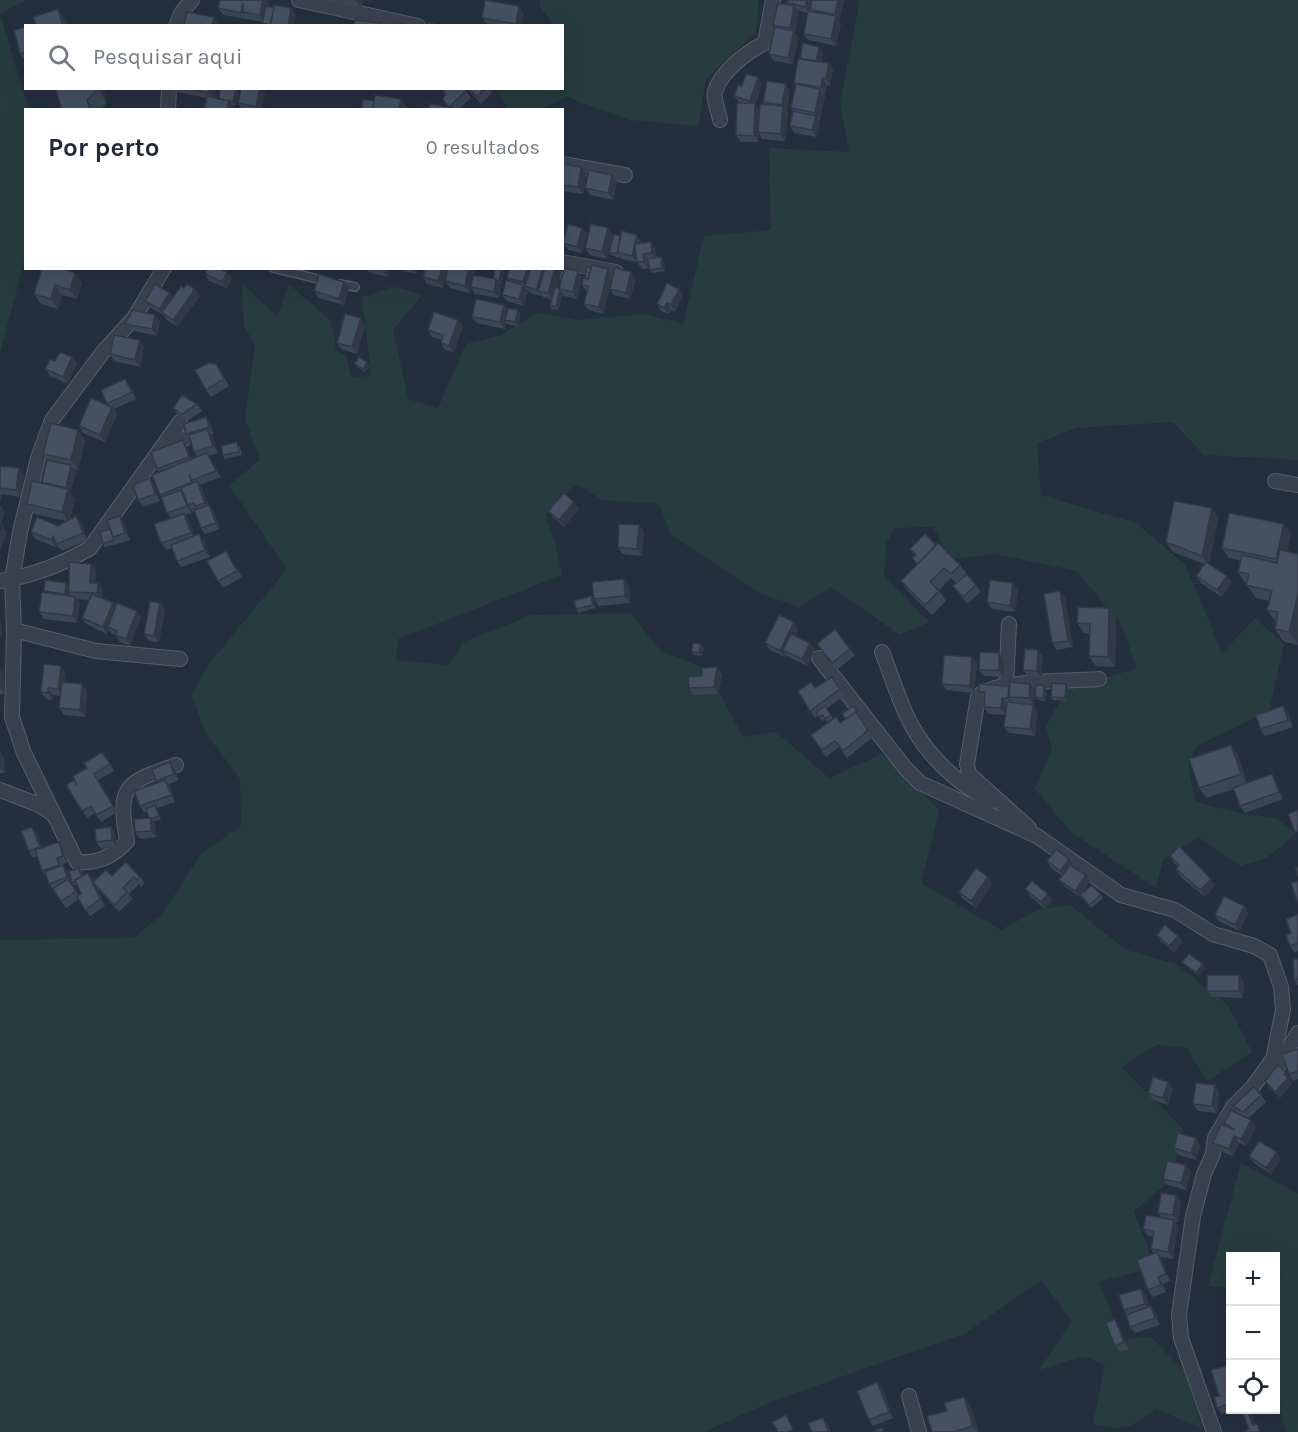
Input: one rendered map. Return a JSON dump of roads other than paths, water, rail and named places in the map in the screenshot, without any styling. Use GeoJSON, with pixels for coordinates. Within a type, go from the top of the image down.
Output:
{"type":"FeatureCollection","features":[{"type":"Feature","properties":{"kind":"street"},"geometry":{"type":"LineString","coordinates":[[177,24],[182,12],[192,0]]}},
{"type":"Feature","properties":{"kind":"street"},"geometry":{"type":"LineString","coordinates":[[299,0],[409,24]]}},
{"type":"Feature","properties":{"kind":"street"},"geometry":{"type":"LineString","coordinates":[[720,120],[714,94],[721,78],[754,48],[765,43],[773,0]]}},
{"type":"Feature","properties":{"kind":"street"},"geometry":{"type":"LineString","coordinates":[[168,108],[169,90]]}},
{"type":"Feature","properties":{"kind":"street"},"geometry":{"type":"LineString","coordinates":[[564,164],[625,175]]}},
{"type":"Feature","properties":{"kind":"street"},"geometry":{"type":"LineString","coordinates":[[564,262],[616,272]]}},
{"type":"Feature","properties":{"kind":"street"},"geometry":{"type":"LineString","coordinates":[[163,270],[134,318],[103,351],[52,420],[32,479],[6,581],[14,630],[6,666],[12,717],[24,753],[77,862],[87,863],[117,853],[127,842],[123,801],[126,789],[139,779],[176,765]]}},
{"type":"Feature","properties":{"kind":"street"},"geometry":{"type":"LineString","coordinates":[[6,581],[71,558],[90,548],[180,422]]}},
{"type":"Feature","properties":{"kind":"street"},"geometry":{"type":"LineString","coordinates":[[162,447],[184,439]]}},
{"type":"Feature","properties":{"kind":"street"},"geometry":{"type":"LineString","coordinates":[[1275,481],[1298,485]]}},
{"type":"Feature","properties":{"kind":"street"},"geometry":{"type":"LineString","coordinates":[[1006,686],[1009,624]]}},
{"type":"Feature","properties":{"kind":"street"},"geometry":{"type":"LineString","coordinates":[[14,630],[96,651],[180,659]]}},
{"type":"Feature","properties":{"kind":"street"},"geometry":{"type":"LineString","coordinates":[[882,652],[912,726],[947,772],[975,793],[1005,806]]}},
{"type":"Feature","properties":{"kind":"street"},"geometry":{"type":"LineString","coordinates":[[819,658],[912,777],[930,789],[1037,836]]}},
{"type":"Feature","properties":{"kind":"street"},"geometry":{"type":"LineString","coordinates":[[1099,680],[1006,686],[984,690],[978,697],[967,764],[971,777],[1037,836],[1121,895],[1175,910],[1213,934],[1254,945],[1270,955],[1281,987],[1281,1023],[1274,1059],[1252,1088],[1233,1107],[1215,1138],[1213,1154],[1204,1174],[1194,1216],[1179,1316],[1181,1338],[1214,1432]]}},
{"type":"Feature","properties":{"kind":"street"},"geometry":{"type":"LineString","coordinates":[[0,790],[39,805],[53,814]]}},
{"type":"Feature","properties":{"kind":"street"},"geometry":{"type":"LineString","coordinates":[[1252,1088],[1273,1074],[1298,1033]]}},
{"type":"Feature","properties":{"kind":"street"},"geometry":{"type":"LineString","coordinates":[[909,1396],[919,1432]]}},
{"type":"Feature","properties":{"kind":"lane"},"geometry":{"type":"LineString","coordinates":[[282,270],[355,287]]}}]}
